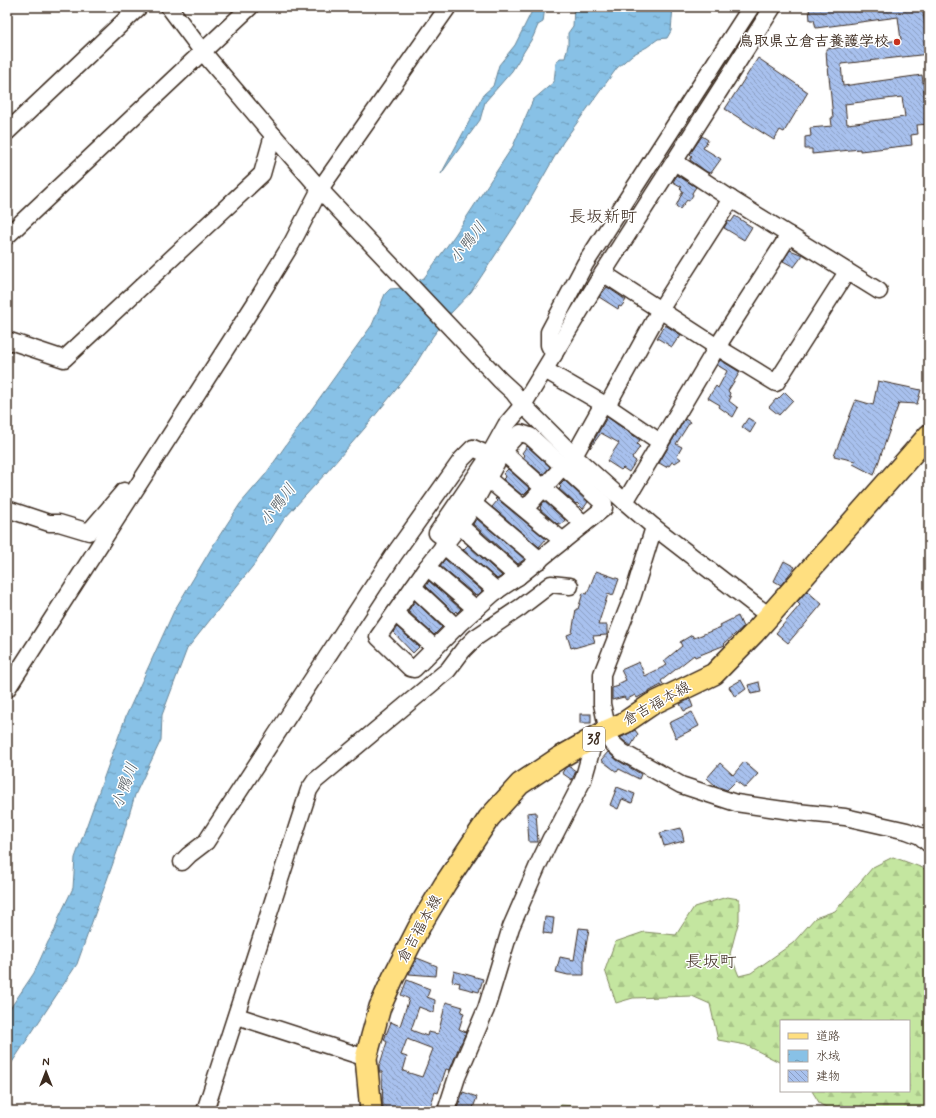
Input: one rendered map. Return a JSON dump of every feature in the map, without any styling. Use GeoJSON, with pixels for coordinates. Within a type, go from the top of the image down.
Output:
{"type":"FeatureCollection","features":[{"type":"Feature","properties":{"kind":"main road","name":"倉吉福本線"},"geometry":{"type":"LineString","coordinates":[[371,1111],[366,1058],[380,1007],[418,929],[445,884],[489,818],[520,784],[559,758],[601,734],[624,723],[652,704],[714,674],[747,642],[929,435]]}},
{"type":"Feature","properties":{"kind":"street"},"geometry":{"type":"LineString","coordinates":[[7,132],[139,7]]}},
{"type":"Feature","properties":{"kind":"street"},"geometry":{"type":"LineString","coordinates":[[169,7],[202,51],[273,135],[323,192],[512,392],[523,405],[568,461],[604,504],[604,508],[540,560],[497,591],[456,626],[414,669],[410,668],[378,637],[445,542],[467,516],[488,479],[506,426],[523,405],[603,273],[774,7]]}},
{"type":"Feature","properties":{"kind":"street"},"geometry":{"type":"LineString","coordinates":[[7,236],[250,7]]}},
{"type":"Feature","properties":{"kind":"street"},"geometry":{"type":"LineString","coordinates":[[7,689],[254,305],[323,192],[448,7]]}},
{"type":"Feature","properties":{"kind":"street"},"geometry":{"type":"LineString","coordinates":[[554,355],[549,345],[549,332],[585,264],[751,7]]}},
{"type":"Feature","properties":{"kind":"street"},"geometry":{"type":"LineString","coordinates":[[7,340],[64,359],[262,174],[273,135]]}},
{"type":"Feature","properties":{"kind":"street"},"geometry":{"type":"LineString","coordinates":[[675,162],[878,291]]}},
{"type":"Feature","properties":{"kind":"street"},"geometry":{"type":"LineString","coordinates":[[525,510],[568,461],[605,404],[660,310],[731,199]]}},
{"type":"Feature","properties":{"kind":"street"},"geometry":{"type":"LineString","coordinates":[[625,502],[717,347],[789,235]]}},
{"type":"Feature","properties":{"kind":"street"},"geometry":{"type":"LineString","coordinates":[[603,273],[717,347],[776,383],[847,272]]}},
{"type":"Feature","properties":{"kind":"street"},"geometry":{"type":"LineString","coordinates":[[545,370],[605,404],[660,442]]}},
{"type":"Feature","properties":{"kind":"street"},"geometry":{"type":"LineString","coordinates":[[497,591],[437,533],[496,454],[515,437],[521,434],[530,436],[625,502],[654,527],[769,616]]}},
{"type":"Feature","properties":{"kind":"street"},"geometry":{"type":"LineString","coordinates":[[182,862],[206,842],[393,556],[462,458],[472,448],[496,454],[544,488],[584,524]]}},
{"type":"Feature","properties":{"kind":"street"},"geometry":{"type":"LineString","coordinates":[[488,479],[563,541]]}},
{"type":"Feature","properties":{"kind":"street"},"geometry":{"type":"LineString","coordinates":[[7,509],[49,523],[59,523],[89,532],[125,489],[140,482]]}},
{"type":"Feature","properties":{"kind":"street"},"geometry":{"type":"LineString","coordinates":[[474,504],[540,560]]}},
{"type":"Feature","properties":{"kind":"street"},"geometry":{"type":"LineString","coordinates":[[459,526],[518,577]]}},
{"type":"Feature","properties":{"kind":"street"},"geometry":{"type":"LineString","coordinates":[[446,1111],[457,1076],[486,1009],[512,927],[545,850],[551,838],[553,838],[583,780],[601,734],[602,674],[633,595],[654,527]]}},
{"type":"Feature","properties":{"kind":"street"},"geometry":{"type":"LineString","coordinates":[[427,567],[476,609]]}},
{"type":"Feature","properties":{"kind":"street"},"geometry":{"type":"LineString","coordinates":[[206,1111],[311,786],[315,781],[448,670],[463,650],[475,638],[521,607],[551,584],[570,586]]}},
{"type":"Feature","properties":{"kind":"street"},"geometry":{"type":"LineString","coordinates":[[413,587],[456,626]]}},
{"type":"Feature","properties":{"kind":"street"},"geometry":{"type":"LineString","coordinates":[[395,613],[434,648]]}},
{"type":"Feature","properties":{"kind":"street"},"geometry":{"type":"LineString","coordinates":[[601,734],[622,752],[681,786],[736,803],[844,817],[907,831],[920,836],[929,844]]}},
{"type":"Feature","properties":{"kind":"street"},"geometry":{"type":"LineString","coordinates":[[237,1016],[366,1058]]}},
{"type":"Feature","properties":{"kind":"green space"},"geometry":{"type":"Polygon","coordinates":[[[893,857],[923,868],[929,873],[929,1111],[834,1111],[820,1104],[813,1092],[910,1092],[910,1020],[780,1020],[780,1062],[746,1045],[718,1040],[710,1004],[692,996],[633,998],[616,1003],[605,970],[615,942],[644,932],[676,935],[694,907],[727,897],[739,899],[739,920],[730,954],[739,976],[751,973],[793,943],[815,918],[835,911],[873,867],[893,857]]]}},
{"type":"Feature","properties":{"kind":"green space"},"geometry":{"type":"Polygon","coordinates":[[[560,1105],[604,1108],[608,1111],[551,1111],[560,1105]]]}},
{"type":"Feature","properties":{"kind":"water"},"geometry":{"type":"Polygon","coordinates":[[[534,7],[545,7],[543,22],[538,25],[533,37],[512,71],[485,102],[480,120],[441,174],[484,94],[493,86],[499,65],[515,45],[534,7]]]}},
{"type":"Feature","properties":{"kind":"water","name":"小鴨川"},"geometry":{"type":"Polygon","coordinates":[[[574,7],[673,7],[671,31],[667,38],[658,39],[632,55],[617,68],[563,142],[521,216],[471,292],[451,313],[433,336],[412,370],[364,429],[284,519],[256,562],[187,649],[162,715],[161,740],[135,795],[122,838],[77,964],[7,1070],[7,1013],[34,973],[73,888],[75,858],[126,716],[174,611],[240,504],[265,475],[372,325],[385,294],[390,289],[402,288],[424,278],[455,235],[513,146],[533,100],[554,82],[556,63],[560,58],[565,58],[568,45],[568,33],[573,26],[574,7]]]}},
{"type":"Feature","properties":{"kind":"building"},"geometry":{"type":"Polygon","coordinates":[[[922,7],[927,36],[929,36],[929,54],[841,64],[843,86],[922,75],[927,110],[929,110],[929,124],[917,125],[918,134],[911,135],[912,145],[860,151],[860,149],[812,154],[812,149],[805,149],[805,137],[811,136],[810,128],[832,126],[831,118],[833,118],[826,49],[901,40],[898,17],[816,28],[814,20],[810,20],[809,8],[922,7]],[[902,97],[845,104],[847,124],[905,117],[902,97]]]}},
{"type":"Feature","properties":{"kind":"building"},"geometry":{"type":"Polygon","coordinates":[[[758,58],[808,92],[784,132],[780,130],[774,140],[725,109],[758,58]]]}},
{"type":"Feature","properties":{"kind":"building"},"geometry":{"type":"Polygon","coordinates":[[[702,136],[708,140],[703,148],[721,159],[711,173],[707,172],[690,160],[692,156],[690,154],[702,136]]]}},
{"type":"Feature","properties":{"kind":"building"},"geometry":{"type":"Polygon","coordinates":[[[677,175],[696,187],[689,201],[687,200],[680,209],[676,206],[683,191],[680,189],[682,187],[673,182],[677,175]]]}},
{"type":"Feature","properties":{"kind":"building"},"geometry":{"type":"Polygon","coordinates":[[[735,216],[752,227],[744,240],[724,228],[728,221],[731,222],[735,216]]]}},
{"type":"Feature","properties":{"kind":"building"},"geometry":{"type":"Polygon","coordinates":[[[790,250],[803,255],[794,267],[783,261],[790,250]]]}},
{"type":"Feature","properties":{"kind":"building"},"geometry":{"type":"Polygon","coordinates":[[[607,287],[626,300],[621,307],[619,306],[618,309],[599,297],[607,287]]]}},
{"type":"Feature","properties":{"kind":"building"},"geometry":{"type":"Polygon","coordinates":[[[665,325],[681,335],[672,347],[657,338],[665,325]]]}},
{"type":"Feature","properties":{"kind":"building"},"geometry":{"type":"Polygon","coordinates":[[[720,360],[740,372],[728,391],[730,393],[729,396],[731,397],[729,401],[738,408],[733,417],[719,407],[720,405],[708,398],[716,386],[718,388],[727,371],[717,365],[720,360]]]}},
{"type":"Feature","properties":{"kind":"building"},"geometry":{"type":"Polygon","coordinates":[[[878,381],[921,390],[917,404],[899,403],[874,475],[853,464],[855,461],[834,456],[856,400],[873,405],[878,381]]]}},
{"type":"Feature","properties":{"kind":"building"},"geometry":{"type":"Polygon","coordinates":[[[785,392],[793,400],[779,415],[769,407],[785,392]]]}},
{"type":"Feature","properties":{"kind":"building"},"geometry":{"type":"Polygon","coordinates":[[[607,417],[640,440],[637,444],[640,447],[632,458],[636,461],[629,472],[623,468],[621,470],[607,461],[619,443],[601,433],[590,448],[607,417]]]}},
{"type":"Feature","properties":{"kind":"building"},"geometry":{"type":"Polygon","coordinates":[[[748,418],[756,423],[750,433],[742,427],[748,418]]]}},
{"type":"Feature","properties":{"kind":"building"},"geometry":{"type":"Polygon","coordinates":[[[685,419],[690,422],[676,444],[682,447],[677,456],[681,459],[675,463],[672,462],[666,467],[659,463],[685,419]]]}},
{"type":"Feature","properties":{"kind":"building"},"geometry":{"type":"Polygon","coordinates":[[[527,446],[550,467],[543,475],[523,457],[525,456],[522,453],[527,446]]]}},
{"type":"Feature","properties":{"kind":"building"},"geometry":{"type":"Polygon","coordinates":[[[508,469],[530,489],[524,495],[522,495],[503,479],[506,476],[503,474],[508,469]]]}},
{"type":"Feature","properties":{"kind":"building"},"geometry":{"type":"Polygon","coordinates":[[[564,480],[588,502],[583,509],[559,489],[561,487],[559,485],[564,480]]]}},
{"type":"Feature","properties":{"kind":"building"},"geometry":{"type":"Polygon","coordinates":[[[496,498],[546,539],[539,547],[492,507],[497,501],[495,499],[496,498]]]}},
{"type":"Feature","properties":{"kind":"building"},"geometry":{"type":"Polygon","coordinates":[[[544,501],[565,520],[561,525],[558,523],[557,524],[540,509],[544,501]]]}},
{"type":"Feature","properties":{"kind":"building"},"geometry":{"type":"Polygon","coordinates":[[[476,519],[525,559],[518,564],[473,524],[476,519]]]}},
{"type":"Feature","properties":{"kind":"building"},"geometry":{"type":"Polygon","coordinates":[[[468,545],[502,576],[497,579],[463,550],[468,545]]]}},
{"type":"Feature","properties":{"kind":"building"},"geometry":{"type":"Polygon","coordinates":[[[445,559],[482,591],[478,595],[475,595],[440,566],[445,559]]]}},
{"type":"Feature","properties":{"kind":"building"},"geometry":{"type":"Polygon","coordinates":[[[784,561],[795,567],[781,585],[774,581],[784,561]]]}},
{"type":"Feature","properties":{"kind":"building"},"geometry":{"type":"Polygon","coordinates":[[[596,571],[619,579],[613,596],[608,594],[598,625],[607,625],[607,635],[593,636],[595,642],[571,648],[567,635],[572,633],[576,609],[578,609],[583,593],[587,594],[596,571]]]}},
{"type":"Feature","properties":{"kind":"building"},"geometry":{"type":"Polygon","coordinates":[[[429,581],[461,609],[457,613],[456,611],[454,613],[426,586],[429,581]]]}},
{"type":"Feature","properties":{"kind":"building"},"geometry":{"type":"Polygon","coordinates":[[[807,591],[822,604],[788,643],[776,633],[800,605],[797,602],[807,591]]]}},
{"type":"Feature","properties":{"kind":"building"},"geometry":{"type":"Polygon","coordinates":[[[415,601],[442,627],[434,635],[408,611],[415,601]]]}},
{"type":"Feature","properties":{"kind":"building"},"geometry":{"type":"Polygon","coordinates":[[[738,616],[743,627],[724,644],[725,645],[695,657],[694,655],[661,681],[663,684],[637,698],[635,695],[626,700],[624,697],[612,700],[612,688],[619,686],[618,684],[626,680],[621,670],[639,662],[645,676],[667,665],[664,661],[682,646],[680,642],[692,635],[694,638],[721,627],[720,625],[738,616]]]}},
{"type":"Feature","properties":{"kind":"building"},"geometry":{"type":"Polygon","coordinates":[[[397,627],[419,647],[413,653],[393,632],[397,627]]]}},
{"type":"Feature","properties":{"kind":"building"},"geometry":{"type":"Polygon","coordinates":[[[741,680],[746,689],[735,697],[729,687],[741,680]]]}},
{"type":"Feature","properties":{"kind":"building"},"geometry":{"type":"Polygon","coordinates":[[[759,682],[761,692],[751,694],[748,685],[759,682]]]}},
{"type":"Feature","properties":{"kind":"building"},"geometry":{"type":"Polygon","coordinates":[[[690,699],[693,707],[684,711],[680,704],[690,699]]]}},
{"type":"Feature","properties":{"kind":"building"},"geometry":{"type":"Polygon","coordinates":[[[692,712],[699,726],[676,738],[669,723],[692,712]]]}},
{"type":"Feature","properties":{"kind":"building"},"geometry":{"type":"Polygon","coordinates":[[[580,714],[591,714],[591,723],[580,723],[580,714]]]}},
{"type":"Feature","properties":{"kind":"building"},"geometry":{"type":"Polygon","coordinates":[[[635,730],[638,734],[631,746],[620,738],[635,730]]]}},
{"type":"Feature","properties":{"kind":"building"},"geometry":{"type":"Polygon","coordinates":[[[608,752],[617,760],[641,774],[639,779],[619,769],[617,772],[601,760],[608,752]]]}},
{"type":"Feature","properties":{"kind":"building"},"geometry":{"type":"Polygon","coordinates":[[[744,762],[758,774],[745,788],[736,781],[727,790],[716,786],[707,778],[720,763],[733,775],[744,762]]]}},
{"type":"Feature","properties":{"kind":"building"},"geometry":{"type":"Polygon","coordinates":[[[568,766],[576,771],[572,780],[562,773],[568,766]]]}},
{"type":"Feature","properties":{"kind":"building"},"geometry":{"type":"Polygon","coordinates":[[[617,787],[635,794],[632,803],[622,799],[618,809],[610,805],[617,787]]]}},
{"type":"Feature","properties":{"kind":"building"},"geometry":{"type":"Polygon","coordinates":[[[536,812],[538,842],[529,842],[527,813],[536,812]]]}},
{"type":"Feature","properties":{"kind":"building"},"geometry":{"type":"Polygon","coordinates":[[[681,828],[684,841],[664,846],[660,833],[681,828]]]}},
{"type":"Feature","properties":{"kind":"building"},"geometry":{"type":"Polygon","coordinates":[[[545,917],[554,918],[552,934],[543,933],[545,917]]]}},
{"type":"Feature","properties":{"kind":"building"},"geometry":{"type":"Polygon","coordinates":[[[579,928],[589,929],[584,957],[584,975],[568,975],[556,972],[560,957],[574,960],[579,928]]]}},
{"type":"Feature","properties":{"kind":"building"},"geometry":{"type":"Polygon","coordinates":[[[417,958],[437,966],[436,976],[409,974],[417,958]]]}},
{"type":"Feature","properties":{"kind":"building"},"geometry":{"type":"Polygon","coordinates":[[[454,971],[483,979],[479,992],[459,987],[460,983],[452,981],[454,971]]]}},
{"type":"Feature","properties":{"kind":"building"},"geometry":{"type":"Polygon","coordinates":[[[407,980],[430,989],[427,997],[435,1000],[434,1013],[419,1007],[411,1030],[427,1036],[428,1032],[438,1034],[446,1002],[463,1007],[461,1012],[464,1013],[459,1029],[466,1032],[450,1070],[446,1069],[438,1093],[435,1092],[429,1111],[383,1111],[382,1072],[379,1072],[379,1067],[387,1042],[384,1040],[391,1022],[400,1026],[409,999],[401,995],[407,980]],[[407,1039],[401,1055],[407,1057],[403,1071],[422,1077],[433,1049],[407,1039]]]}},
{"type":"Feature","properties":{"kind":"building"},"geometry":{"type":"Polygon","coordinates":[[[463,1092],[477,1097],[472,1111],[456,1111],[463,1092]]]}},
{"type":"Feature","properties":{"kind":"waterway"},"geometry":{"type":"LineString","coordinates":[[142,14],[150,7]]}},
{"type":"Feature","properties":{"kind":"place","name":"鳥取県立倉吉養護学校"},"geometry":{"type":"Point","coordinates":[897,42]}},
{"type":"Feature","properties":{"kind":"district","name":"長坂新町"},"geometry":{"type":"Point","coordinates":[603,217]}},
{"type":"Feature","properties":{"kind":"district","name":"長坂町"},"geometry":{"type":"Point","coordinates":[711,962]}}]}
